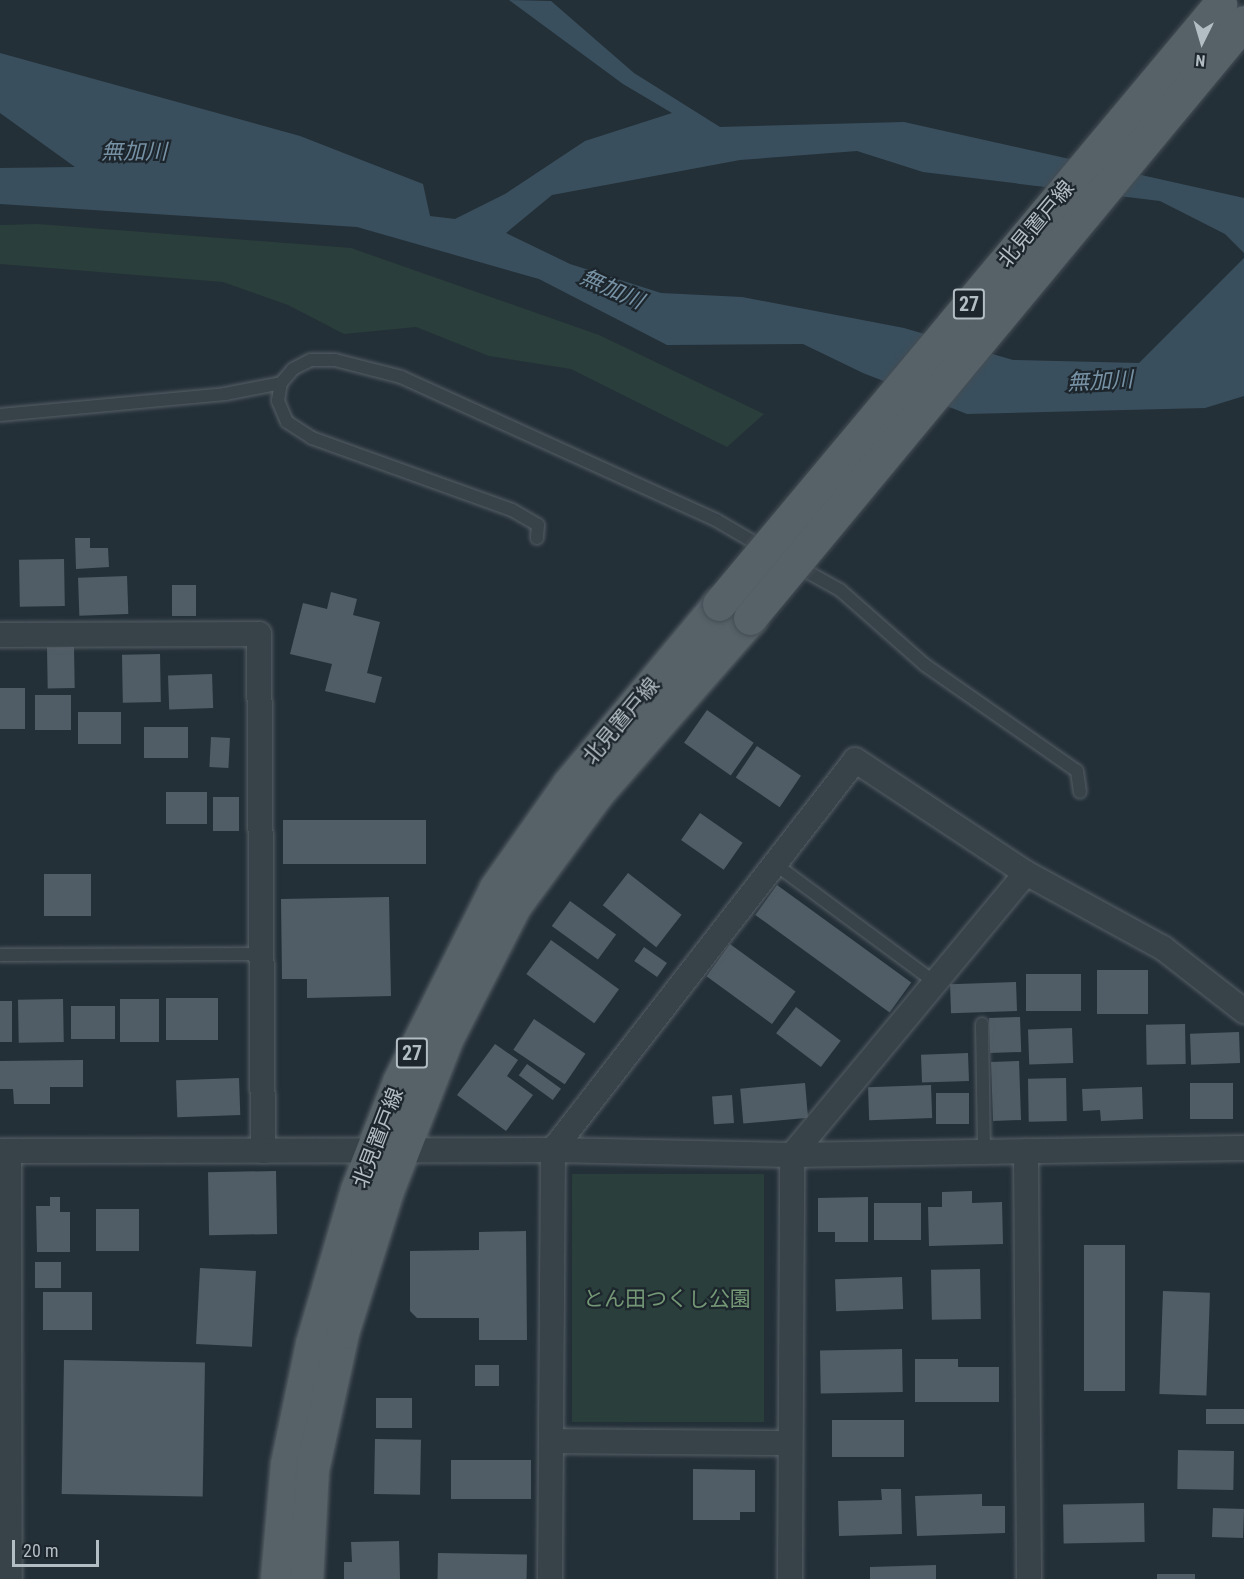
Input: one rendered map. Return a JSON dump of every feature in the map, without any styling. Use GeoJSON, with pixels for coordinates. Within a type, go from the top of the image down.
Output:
{"type":"FeatureCollection","features":[{"type":"Feature","properties":{"kind":"main road","name":"北見置戸線"},"geometry":{"type":"LineString","coordinates":[[306,1579],[312,1469],[342,1332],[387,1151],[432,1011],[496,888],[569,784],[719,604],[1229,9]]}},
{"type":"Feature","properties":{"kind":"main road","name":"北見置戸線"},"geometry":{"type":"LineString","coordinates":[[277,1579],[287,1464],[312,1344],[357,1190],[387,1151],[514,906],[597,793],[750,618],[1229,9]]}},
{"type":"Feature","properties":{"kind":"street"},"geometry":{"type":"LineString","coordinates":[[0,635],[259,634],[263,1151]]}},
{"type":"Feature","properties":{"kind":"street"},"geometry":{"type":"LineString","coordinates":[[550,1579],[553,1150],[855,760],[1026,873],[1163,948],[1244,1011]]}},
{"type":"Feature","properties":{"kind":"street"},"geometry":{"type":"LineString","coordinates":[[790,1579],[792,1155],[1026,873]]}},
{"type":"Feature","properties":{"kind":"street"},"geometry":{"type":"LineString","coordinates":[[10,1579],[5,1481],[4,1151],[553,1150],[792,1155],[1244,1148]]}},
{"type":"Feature","properties":{"kind":"street"},"geometry":{"type":"LineString","coordinates":[[1026,1151],[1029,1579]]}},
{"type":"Feature","properties":{"kind":"street"},"geometry":{"type":"LineString","coordinates":[[551,1442],[789,1443]]}},
{"type":"Feature","properties":{"kind":"lane"},"geometry":{"type":"LineString","coordinates":[[537,538],[538,525],[512,510],[312,438],[287,422],[278,401],[281,383],[293,369],[311,360],[335,360],[401,377],[716,520],[840,590],[925,665],[1077,771],[1080,792]]}},
{"type":"Feature","properties":{"kind":"lane"},"geometry":{"type":"LineString","coordinates":[[0,415],[225,394],[281,383]]}},
{"type":"Feature","properties":{"kind":"lane"},"geometry":{"type":"LineString","coordinates":[[775,864],[936,983]]}},
{"type":"Feature","properties":{"kind":"lane"},"geometry":{"type":"LineString","coordinates":[[0,955],[260,954]]}},
{"type":"Feature","properties":{"kind":"lane"},"geometry":{"type":"LineString","coordinates":[[982,1024],[984,1152]]}},
{"type":"Feature","properties":{"kind":"green space"},"geometry":{"type":"Polygon","coordinates":[[[38,224],[351,248],[599,335],[764,414],[727,447],[571,369],[489,356],[416,327],[344,334],[288,305],[223,282],[0,264],[0,225],[38,224]]]}},
{"type":"Feature","properties":{"kind":"green space","name":"とん田つくし公園"},"geometry":{"type":"Polygon","coordinates":[[[572,1174],[764,1174],[764,1422],[572,1422],[572,1174]]]}},
{"type":"Feature","properties":{"kind":"water","name":"無加川"},"geometry":{"type":"Polygon","coordinates":[[[509,0],[551,1],[634,73],[720,127],[904,122],[1244,198],[1244,253],[1225,234],[1160,201],[923,172],[857,151],[740,160],[552,195],[506,233],[570,264],[661,293],[742,297],[904,328],[1013,360],[1139,363],[1244,258],[1244,396],[1205,408],[967,414],[863,373],[803,344],[667,345],[539,279],[357,227],[0,204],[0,168],[75,167],[0,113],[0,53],[300,136],[423,184],[430,216],[455,219],[505,194],[585,141],[672,113],[623,84],[509,0]]]}},
{"type":"Feature","properties":{"kind":"building"},"geometry":{"type":"Polygon","coordinates":[[[75,538],[90,538],[90,548],[108,548],[109,567],[76,569],[75,538]]]}},
{"type":"Feature","properties":{"kind":"building"},"geometry":{"type":"Polygon","coordinates":[[[64,559],[65,606],[20,607],[19,560],[64,559]]]}},
{"type":"Feature","properties":{"kind":"building"},"geometry":{"type":"Polygon","coordinates":[[[127,576],[128,614],[79,616],[78,578],[127,576]]]}},
{"type":"Feature","properties":{"kind":"building"},"geometry":{"type":"Polygon","coordinates":[[[172,585],[196,585],[196,616],[172,616],[172,585]]]}},
{"type":"Feature","properties":{"kind":"building"},"geometry":{"type":"Polygon","coordinates":[[[331,592],[357,599],[353,615],[380,622],[367,673],[382,677],[375,703],[325,691],[332,664],[290,654],[303,603],[327,609],[331,592]]]}},
{"type":"Feature","properties":{"kind":"building"},"geometry":{"type":"Polygon","coordinates":[[[47,647],[74,647],[75,688],[48,688],[47,647]]]}},
{"type":"Feature","properties":{"kind":"building"},"geometry":{"type":"Polygon","coordinates":[[[160,654],[161,702],[123,703],[122,655],[160,654]]]}},
{"type":"Feature","properties":{"kind":"building"},"geometry":{"type":"Polygon","coordinates":[[[212,674],[213,708],[169,710],[168,676],[212,674]]]}},
{"type":"Feature","properties":{"kind":"building"},"geometry":{"type":"Polygon","coordinates":[[[0,688],[25,688],[25,729],[0,729],[0,688]]]}},
{"type":"Feature","properties":{"kind":"building"},"geometry":{"type":"Polygon","coordinates":[[[35,695],[71,695],[71,730],[35,730],[35,695]]]}},
{"type":"Feature","properties":{"kind":"building"},"geometry":{"type":"Polygon","coordinates":[[[707,710],[754,743],[731,775],[684,743],[707,710]]]}},
{"type":"Feature","properties":{"kind":"building"},"geometry":{"type":"Polygon","coordinates":[[[78,712],[121,712],[121,744],[78,744],[78,712]]]}},
{"type":"Feature","properties":{"kind":"building"},"geometry":{"type":"Polygon","coordinates":[[[144,727],[188,727],[188,758],[144,758],[144,727]]]}},
{"type":"Feature","properties":{"kind":"building"},"geometry":{"type":"Polygon","coordinates":[[[211,737],[230,738],[228,768],[209,767],[211,737]]]}},
{"type":"Feature","properties":{"kind":"building"},"geometry":{"type":"Polygon","coordinates":[[[757,746],[801,776],[780,807],[736,778],[757,746]]]}},
{"type":"Feature","properties":{"kind":"building"},"geometry":{"type":"Polygon","coordinates":[[[166,792],[207,792],[207,824],[166,824],[166,792]]]}},
{"type":"Feature","properties":{"kind":"building"},"geometry":{"type":"Polygon","coordinates":[[[213,797],[239,797],[239,831],[213,831],[213,797]]]}},
{"type":"Feature","properties":{"kind":"building"},"geometry":{"type":"Polygon","coordinates":[[[700,813],[743,843],[724,870],[681,840],[700,813]]]}},
{"type":"Feature","properties":{"kind":"building"},"geometry":{"type":"Polygon","coordinates":[[[283,820],[426,820],[426,864],[283,864],[283,820]]]}},
{"type":"Feature","properties":{"kind":"building"},"geometry":{"type":"Polygon","coordinates":[[[628,873],[682,915],[656,947],[603,905],[628,873]]]}},
{"type":"Feature","properties":{"kind":"building"},"geometry":{"type":"Polygon","coordinates":[[[44,874],[91,874],[91,916],[44,916],[44,874]]]}},
{"type":"Feature","properties":{"kind":"building"},"geometry":{"type":"Polygon","coordinates":[[[777,885],[911,983],[890,1013],[755,915],[777,885]]]}},
{"type":"Feature","properties":{"kind":"building"},"geometry":{"type":"Polygon","coordinates":[[[389,897],[391,996],[307,998],[307,979],[282,979],[281,899],[389,897]]]}},
{"type":"Feature","properties":{"kind":"building"},"geometry":{"type":"Polygon","coordinates":[[[570,901],[616,935],[598,960],[552,926],[570,901]]]}},
{"type":"Feature","properties":{"kind":"building"},"geometry":{"type":"Polygon","coordinates":[[[551,940],[619,989],[594,1023],[526,974],[551,940]]]}},
{"type":"Feature","properties":{"kind":"building"},"geometry":{"type":"Polygon","coordinates":[[[730,944],[796,992],[772,1024],[706,976],[730,944]]]}},
{"type":"Feature","properties":{"kind":"building"},"geometry":{"type":"Polygon","coordinates":[[[644,947],[667,963],[657,977],[634,961],[644,947]]]}},
{"type":"Feature","properties":{"kind":"building"},"geometry":{"type":"Polygon","coordinates":[[[1097,970],[1148,970],[1148,1014],[1097,1014],[1097,970]]]}},
{"type":"Feature","properties":{"kind":"building"},"geometry":{"type":"Polygon","coordinates":[[[1026,974],[1081,974],[1081,1011],[1026,1011],[1026,974]]]}},
{"type":"Feature","properties":{"kind":"building"},"geometry":{"type":"Polygon","coordinates":[[[1016,982],[1017,1011],[951,1013],[950,984],[1016,982]]]}},
{"type":"Feature","properties":{"kind":"building"},"geometry":{"type":"Polygon","coordinates":[[[166,998],[218,998],[218,1040],[166,1040],[166,998]]]}},
{"type":"Feature","properties":{"kind":"building"},"geometry":{"type":"Polygon","coordinates":[[[63,999],[64,1042],[19,1043],[18,1000],[63,999]]]}},
{"type":"Feature","properties":{"kind":"building"},"geometry":{"type":"Polygon","coordinates":[[[120,999],[159,999],[159,1042],[120,1042],[120,999]]]}},
{"type":"Feature","properties":{"kind":"building"},"geometry":{"type":"Polygon","coordinates":[[[0,1001],[12,1001],[12,1042],[0,1042],[0,1001]]]}},
{"type":"Feature","properties":{"kind":"building"},"geometry":{"type":"Polygon","coordinates":[[[71,1006],[115,1006],[115,1039],[71,1039],[71,1006]]]}},
{"type":"Feature","properties":{"kind":"building"},"geometry":{"type":"Polygon","coordinates":[[[796,1007],[841,1041],[821,1067],[776,1033],[796,1007]]]}},
{"type":"Feature","properties":{"kind":"building"},"geometry":{"type":"Polygon","coordinates":[[[1020,1017],[1021,1052],[990,1053],[989,1018],[1020,1017]]]}},
{"type":"Feature","properties":{"kind":"building"},"geometry":{"type":"Polygon","coordinates":[[[534,1019],[585,1054],[565,1084],[513,1050],[534,1019]]]}},
{"type":"Feature","properties":{"kind":"building"},"geometry":{"type":"Polygon","coordinates":[[[1185,1024],[1186,1064],[1147,1065],[1146,1025],[1185,1024]]]}},
{"type":"Feature","properties":{"kind":"building"},"geometry":{"type":"Polygon","coordinates":[[[1072,1028],[1073,1063],[1029,1065],[1028,1030],[1072,1028]]]}},
{"type":"Feature","properties":{"kind":"building"},"geometry":{"type":"Polygon","coordinates":[[[1239,1032],[1240,1063],[1191,1065],[1190,1034],[1239,1032]]]}},
{"type":"Feature","properties":{"kind":"building"},"geometry":{"type":"Polygon","coordinates":[[[495,1044],[518,1060],[507,1076],[533,1095],[506,1131],[457,1095],[495,1044]]]}},
{"type":"Feature","properties":{"kind":"building"},"geometry":{"type":"Polygon","coordinates":[[[968,1053],[969,1081],[922,1083],[921,1055],[968,1053]]]}},
{"type":"Feature","properties":{"kind":"building"},"geometry":{"type":"Polygon","coordinates":[[[83,1060],[83,1087],[50,1087],[50,1104],[14,1104],[13,1089],[0,1089],[0,1061],[83,1060]]]}},
{"type":"Feature","properties":{"kind":"building"},"geometry":{"type":"Polygon","coordinates":[[[1019,1061],[1021,1120],[993,1121],[991,1062],[1019,1061]]]}},
{"type":"Feature","properties":{"kind":"building"},"geometry":{"type":"Polygon","coordinates":[[[527,1064],[561,1089],[553,1100],[519,1075],[527,1064]]]}},
{"type":"Feature","properties":{"kind":"building"},"geometry":{"type":"Polygon","coordinates":[[[239,1078],[240,1115],[177,1117],[176,1080],[239,1078]]]}},
{"type":"Feature","properties":{"kind":"building"},"geometry":{"type":"Polygon","coordinates":[[[1066,1078],[1067,1121],[1029,1122],[1028,1079],[1066,1078]]]}},
{"type":"Feature","properties":{"kind":"building"},"geometry":{"type":"Polygon","coordinates":[[[805,1083],[808,1118],[743,1124],[740,1089],[805,1083]]]}},
{"type":"Feature","properties":{"kind":"building"},"geometry":{"type":"Polygon","coordinates":[[[1190,1083],[1233,1083],[1233,1119],[1190,1119],[1190,1083]]]}},
{"type":"Feature","properties":{"kind":"building"},"geometry":{"type":"Polygon","coordinates":[[[931,1085],[932,1118],[869,1120],[868,1087],[931,1085]]]}},
{"type":"Feature","properties":{"kind":"building"},"geometry":{"type":"Polygon","coordinates":[[[1142,1087],[1143,1119],[1101,1121],[1100,1110],[1083,1111],[1082,1089],[1142,1087]]]}},
{"type":"Feature","properties":{"kind":"building"},"geometry":{"type":"Polygon","coordinates":[[[936,1093],[969,1093],[969,1124],[936,1124],[936,1093]]]}},
{"type":"Feature","properties":{"kind":"building"},"geometry":{"type":"Polygon","coordinates":[[[732,1095],[734,1123],[714,1124],[712,1096],[732,1095]]]}},
{"type":"Feature","properties":{"kind":"building"},"geometry":{"type":"Polygon","coordinates":[[[276,1171],[277,1234],[209,1235],[208,1172],[276,1171]]]}},
{"type":"Feature","properties":{"kind":"building"},"geometry":{"type":"Polygon","coordinates":[[[972,1191],[972,1203],[1002,1202],[1003,1244],[929,1246],[928,1207],[942,1207],[942,1192],[972,1191]]]}},
{"type":"Feature","properties":{"kind":"building"},"geometry":{"type":"Polygon","coordinates":[[[50,1197],[60,1197],[60,1212],[70,1212],[70,1252],[37,1252],[36,1206],[50,1206],[50,1197]]]}},
{"type":"Feature","properties":{"kind":"building"},"geometry":{"type":"Polygon","coordinates":[[[868,1197],[868,1242],[835,1242],[835,1232],[818,1232],[818,1198],[868,1197]]]}},
{"type":"Feature","properties":{"kind":"building"},"geometry":{"type":"Polygon","coordinates":[[[874,1203],[921,1203],[921,1240],[874,1240],[874,1203]]]}},
{"type":"Feature","properties":{"kind":"building"},"geometry":{"type":"Polygon","coordinates":[[[96,1209],[139,1209],[139,1251],[96,1251],[96,1209]]]}},
{"type":"Feature","properties":{"kind":"building"},"geometry":{"type":"Polygon","coordinates":[[[526,1231],[527,1340],[479,1340],[479,1318],[417,1318],[410,1311],[410,1251],[479,1250],[479,1232],[526,1231]]]}},
{"type":"Feature","properties":{"kind":"building"},"geometry":{"type":"Polygon","coordinates":[[[1084,1245],[1125,1245],[1125,1391],[1084,1391],[1084,1245]]]}},
{"type":"Feature","properties":{"kind":"building"},"geometry":{"type":"Polygon","coordinates":[[[35,1262],[61,1262],[61,1288],[35,1288],[35,1262]]]}},
{"type":"Feature","properties":{"kind":"building"},"geometry":{"type":"Polygon","coordinates":[[[200,1268],[256,1271],[252,1347],[196,1344],[200,1268]]]}},
{"type":"Feature","properties":{"kind":"building"},"geometry":{"type":"Polygon","coordinates":[[[980,1269],[981,1319],[932,1320],[931,1270],[980,1269]]]}},
{"type":"Feature","properties":{"kind":"building"},"geometry":{"type":"Polygon","coordinates":[[[902,1277],[903,1309],[836,1311],[835,1279],[902,1277]]]}},
{"type":"Feature","properties":{"kind":"building"},"geometry":{"type":"Polygon","coordinates":[[[1163,1291],[1210,1293],[1206,1396],[1159,1394],[1163,1291]]]}},
{"type":"Feature","properties":{"kind":"building"},"geometry":{"type":"Polygon","coordinates":[[[43,1292],[92,1292],[92,1330],[43,1330],[43,1292]]]}},
{"type":"Feature","properties":{"kind":"building"},"geometry":{"type":"Polygon","coordinates":[[[902,1349],[903,1392],[821,1393],[820,1350],[902,1349]]]}},
{"type":"Feature","properties":{"kind":"building"},"geometry":{"type":"Polygon","coordinates":[[[915,1359],[958,1359],[958,1367],[999,1367],[999,1402],[915,1402],[915,1359]]]}},
{"type":"Feature","properties":{"kind":"building"},"geometry":{"type":"Polygon","coordinates":[[[64,1360],[205,1362],[203,1496],[62,1494],[64,1360]]]}},
{"type":"Feature","properties":{"kind":"building"},"geometry":{"type":"Polygon","coordinates":[[[475,1365],[499,1365],[499,1386],[475,1386],[475,1365]]]}},
{"type":"Feature","properties":{"kind":"building"},"geometry":{"type":"Polygon","coordinates":[[[376,1398],[412,1398],[412,1428],[376,1428],[376,1398]]]}},
{"type":"Feature","properties":{"kind":"building"},"geometry":{"type":"Polygon","coordinates":[[[1206,1409],[1244,1409],[1244,1424],[1206,1424],[1206,1409]]]}},
{"type":"Feature","properties":{"kind":"building"},"geometry":{"type":"Polygon","coordinates":[[[832,1420],[904,1420],[904,1457],[832,1457],[832,1420]]]}},
{"type":"Feature","properties":{"kind":"building"},"geometry":{"type":"Polygon","coordinates":[[[375,1439],[421,1440],[420,1495],[374,1494],[375,1439]]]}},
{"type":"Feature","properties":{"kind":"building"},"geometry":{"type":"Polygon","coordinates":[[[1178,1450],[1234,1451],[1233,1490],[1177,1489],[1178,1450]]]}},
{"type":"Feature","properties":{"kind":"building"},"geometry":{"type":"Polygon","coordinates":[[[451,1460],[531,1460],[531,1499],[451,1499],[451,1460]]]}},
{"type":"Feature","properties":{"kind":"building"},"geometry":{"type":"Polygon","coordinates":[[[693,1469],[755,1470],[755,1512],[740,1512],[740,1520],[693,1520],[693,1469]]]}},
{"type":"Feature","properties":{"kind":"building"},"geometry":{"type":"Polygon","coordinates":[[[881,1489],[901,1489],[902,1534],[839,1536],[838,1501],[882,1500],[881,1489]]]}},
{"type":"Feature","properties":{"kind":"building"},"geometry":{"type":"Polygon","coordinates":[[[982,1494],[982,1506],[1005,1506],[1005,1533],[917,1536],[915,1496],[982,1494]]]}},
{"type":"Feature","properties":{"kind":"building"},"geometry":{"type":"Polygon","coordinates":[[[1144,1503],[1145,1542],[1064,1543],[1063,1504],[1144,1503]]]}},
{"type":"Feature","properties":{"kind":"building"},"geometry":{"type":"Polygon","coordinates":[[[1213,1508],[1244,1509],[1243,1538],[1212,1537],[1213,1508]]]}},
{"type":"Feature","properties":{"kind":"building"},"geometry":{"type":"Polygon","coordinates":[[[399,1541],[400,1579],[344,1579],[344,1562],[352,1562],[351,1542],[399,1541]]]}},
{"type":"Feature","properties":{"kind":"building"},"geometry":{"type":"Polygon","coordinates":[[[438,1553],[527,1555],[527,1579],[438,1579],[438,1553]]]}},
{"type":"Feature","properties":{"kind":"building"},"geometry":{"type":"Polygon","coordinates":[[[936,1565],[936,1579],[870,1579],[870,1567],[936,1565]]]}},
{"type":"Feature","properties":{"kind":"building"},"geometry":{"type":"Polygon","coordinates":[[[1157,1574],[1195,1574],[1195,1579],[1157,1579],[1157,1574]]]}}]}
